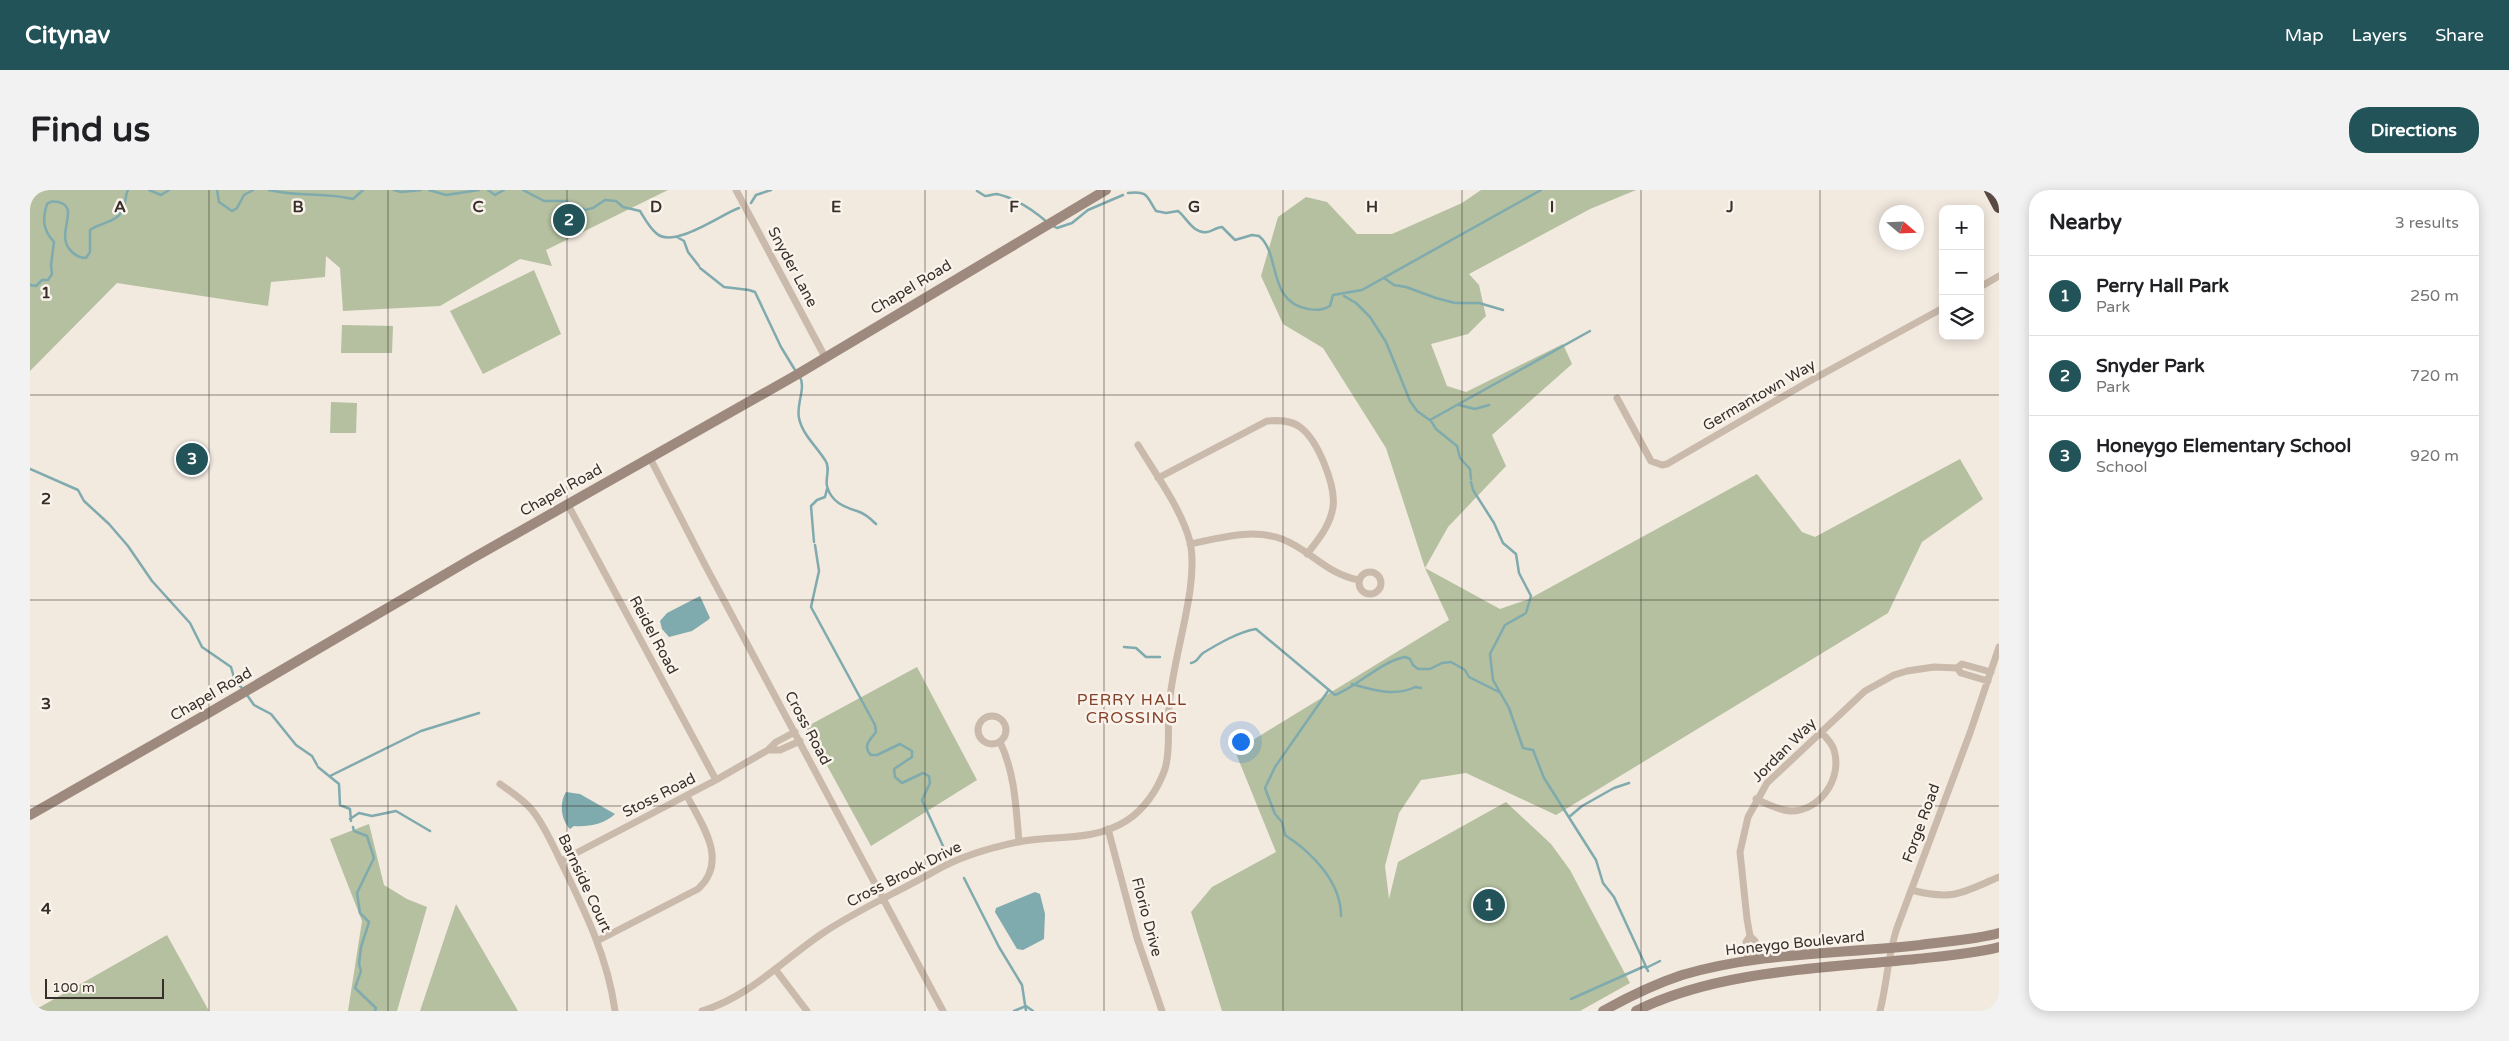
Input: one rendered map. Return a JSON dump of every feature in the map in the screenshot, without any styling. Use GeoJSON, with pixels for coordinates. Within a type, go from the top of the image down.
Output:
{"type":"FeatureCollection","features":[{"type":"Feature","properties":{"kind":"highway"},"geometry":{"type":"LineString","coordinates":[[1990,190],[1999,207]]}},
{"type":"Feature","properties":{"kind":"street","name":"Snyder Lane"},"geometry":{"type":"LineString","coordinates":[[736,190],[824,357]]}},
{"type":"Feature","properties":{"kind":"street","name":"Chapel Road"},"geometry":{"type":"LineString","coordinates":[[30,815],[824,357],[1106,190]]}},
{"type":"Feature","properties":{"kind":"street"},"geometry":{"type":"LineString","coordinates":[[1984,285],[1999,276]]}},
{"type":"Feature","properties":{"kind":"street","name":"Germantown Way"},"geometry":{"type":"LineString","coordinates":[[1617,398],[1651,461],[1662,465],[1667,464],[1808,382],[1939,310]]}},
{"type":"Feature","properties":{"kind":"street"},"geometry":{"type":"LineString","coordinates":[[1158,478],[1258,425],[1282,420],[1296,425],[1309,436],[1321,458],[1331,482],[1334,496],[1333,508],[1326,527],[1307,554]]}},
{"type":"Feature","properties":{"kind":"street","name":"Cross Brook Drive"},"geometry":{"type":"LineString","coordinates":[[702,1011],[727,1003],[835,925],[946,865],[988,849],[1019,842],[1090,835],[1108,830],[1126,821],[1153,794],[1164,770],[1169,749],[1168,708],[1189,588],[1190,544],[1182,521],[1138,445]]}},
{"type":"Feature","properties":{"kind":"street","name":"Cross Road"},"geometry":{"type":"LineString","coordinates":[[650,458],[943,1011]]}},
{"type":"Feature","properties":{"kind":"street","name":"Reidel Road"},"geometry":{"type":"LineString","coordinates":[[568,503],[716,780]]}},
{"type":"Feature","properties":{"kind":"street"},"geometry":{"type":"LineString","coordinates":[[1190,544],[1243,534],[1282,539],[1335,574],[1359,580]]}},
{"type":"Feature","properties":{"kind":"street","name":"Forge Road"},"geometry":{"type":"LineString","coordinates":[[1880,1011],[1890,948],[1999,647]]}},
{"type":"Feature","properties":{"kind":"street","name":"Jordan Way"},"geometry":{"type":"LineString","coordinates":[[1753,960],[1755,941],[1750,936],[1740,852],[1748,817],[1756,799],[1767,783],[1865,692],[1894,675],[1922,668],[1957,668],[1962,664],[1991,672]]}},
{"type":"Feature","properties":{"kind":"street","name":"Jordan Way"},"geometry":{"type":"LineString","coordinates":[[1957,668],[1961,673],[1988,681]]}},
{"type":"Feature","properties":{"kind":"street"},"geometry":{"type":"LineString","coordinates":[[994,716],[1004,723],[1006,733],[1000,742],[989,744],[979,736],[979,725],[984,718],[994,716]]}},
{"type":"Feature","properties":{"kind":"street","name":"Stoss Road"},"geometry":{"type":"LineString","coordinates":[[560,861],[687,796],[768,750],[776,742],[794,732]]}},
{"type":"Feature","properties":{"kind":"street"},"geometry":{"type":"LineString","coordinates":[[1756,799],[1780,809],[1797,810],[1814,803],[1825,794],[1833,780],[1836,757],[1831,742],[1821,732]]}},
{"type":"Feature","properties":{"kind":"street","name":"Stoss Road"},"geometry":{"type":"LineString","coordinates":[[768,750],[780,750],[800,741]]}},
{"type":"Feature","properties":{"kind":"street"},"geometry":{"type":"LineString","coordinates":[[1000,742],[1008,758],[1013,781],[1019,842]]}},
{"type":"Feature","properties":{"kind":"street","name":"Barnside Court"},"geometry":{"type":"LineString","coordinates":[[500,784],[522,799],[533,812],[560,861],[597,941],[607,972],[615,1011]]}},
{"type":"Feature","properties":{"kind":"street"},"geometry":{"type":"LineString","coordinates":[[597,941],[698,889],[705,883],[711,868],[713,852],[687,796]]}},
{"type":"Feature","properties":{"kind":"street","name":"Florio Drive"},"geometry":{"type":"LineString","coordinates":[[1108,830],[1136,938],[1162,1011]]}},
{"type":"Feature","properties":{"kind":"street"},"geometry":{"type":"LineString","coordinates":[[1911,890],[1936,897],[1962,893],[1999,877]]}},
{"type":"Feature","properties":{"kind":"street","name":"Honeygo Boulevard"},"geometry":{"type":"LineString","coordinates":[[1603,1011],[1642,991],[1682,976],[1753,960],[1957,942],[1999,933]]}},
{"type":"Feature","properties":{"kind":"street","name":"Honeygo Boulevard"},"geometry":{"type":"LineString","coordinates":[[1636,1011],[1681,991],[1718,982],[1952,955],[1999,947]]}},
{"type":"Feature","properties":{"kind":"street"},"geometry":{"type":"LineString","coordinates":[[775,969],[807,1011]]}},
{"type":"Feature","properties":{"kind":"green space"},"geometry":{"type":"Polygon","coordinates":[[[30,190],[668,190],[546,250],[552,266],[520,259],[440,306],[343,311],[340,268],[326,256],[325,277],[271,282],[268,306],[117,283],[30,371],[30,190]]]}},
{"type":"Feature","properties":{"kind":"green space"},"geometry":{"type":"Polygon","coordinates":[[[1481,190],[1636,190],[1590,209],[1469,274],[1479,285],[1486,316],[1468,334],[1431,344],[1447,386],[1466,392],[1563,344],[1572,364],[1492,435],[1506,466],[1448,527],[1425,568],[1386,448],[1323,348],[1283,324],[1261,276],[1278,217],[1306,197],[1327,202],[1357,234],[1392,234],[1462,203],[1481,190]]]}},
{"type":"Feature","properties":{"kind":"green space"},"geometry":{"type":"Polygon","coordinates":[[[534,270],[561,334],[483,374],[450,311],[534,270]]]}},
{"type":"Feature","properties":{"kind":"green space"},"geometry":{"type":"Polygon","coordinates":[[[342,325],[393,326],[392,353],[341,353],[342,325]]]}},
{"type":"Feature","properties":{"kind":"green space"},"geometry":{"type":"Polygon","coordinates":[[[331,402],[357,403],[356,433],[330,433],[331,402]]]}},
{"type":"Feature","properties":{"kind":"green space"},"geometry":{"type":"Polygon","coordinates":[[[1960,459],[1983,499],[1922,542],[1888,613],[1556,815],[1466,773],[1421,780],[1399,813],[1385,866],[1389,899],[1398,862],[1506,802],[1551,844],[1570,870],[1630,983],[1580,1011],[1222,1011],[1191,912],[1212,887],[1276,852],[1235,751],[1449,620],[1425,568],[1500,609],[1529,599],[1757,474],[1802,532],[1815,537],[1960,459]]]}},
{"type":"Feature","properties":{"kind":"green space"},"geometry":{"type":"Polygon","coordinates":[[[917,667],[977,780],[871,846],[806,727],[917,667]]]}},
{"type":"Feature","properties":{"kind":"green space"},"geometry":{"type":"Polygon","coordinates":[[[369,824],[384,885],[407,899],[427,907],[397,1011],[348,1011],[362,921],[330,839],[369,824]]]}},
{"type":"Feature","properties":{"kind":"green space"},"geometry":{"type":"Polygon","coordinates":[[[456,904],[518,1011],[420,1011],[456,904]]]}},
{"type":"Feature","properties":{"kind":"green space"},"geometry":{"type":"Polygon","coordinates":[[[167,935],[209,1011],[33,1011],[167,935]]]}},
{"type":"Feature","properties":{"kind":"water"},"geometry":{"type":"Polygon","coordinates":[[[700,596],[710,618],[692,631],[669,637],[662,629],[660,621],[667,613],[700,596]]]}},
{"type":"Feature","properties":{"kind":"water"},"geometry":{"type":"Polygon","coordinates":[[[566,792],[580,794],[615,814],[601,822],[585,826],[574,826],[570,829],[562,811],[562,801],[566,792]]]}},
{"type":"Feature","properties":{"kind":"water"},"geometry":{"type":"Polygon","coordinates":[[[1035,892],[1040,894],[1045,914],[1044,939],[1023,950],[1017,949],[995,912],[996,908],[1035,892]]]}},
{"type":"Feature","properties":{"kind":"waterway"},"geometry":{"type":"LineString","coordinates":[[30,285],[36,286],[42,280],[48,280],[52,274],[51,265],[54,242],[44,224],[47,204],[55,201],[65,205],[68,210],[65,238],[67,245],[75,255],[86,258],[90,252],[90,230],[113,220],[120,214],[128,190]]}},
{"type":"Feature","properties":{"kind":"waterway"},"geometry":{"type":"LineString","coordinates":[[149,190],[161,195],[169,190]]}},
{"type":"Feature","properties":{"kind":"waterway"},"geometry":{"type":"LineString","coordinates":[[217,190],[219,202],[232,211],[237,208],[244,195],[253,190]]}},
{"type":"Feature","properties":{"kind":"waterway"},"geometry":{"type":"LineString","coordinates":[[269,190],[353,199],[363,190]]}},
{"type":"Feature","properties":{"kind":"waterway"},"geometry":{"type":"LineString","coordinates":[[394,190],[401,192],[421,190]]}},
{"type":"Feature","properties":{"kind":"waterway"},"geometry":{"type":"LineString","coordinates":[[429,190],[446,195],[479,190]]}},
{"type":"Feature","properties":{"kind":"waterway"},"geometry":{"type":"LineString","coordinates":[[488,190],[495,195],[504,190]]}},
{"type":"Feature","properties":{"kind":"waterway"},"geometry":{"type":"LineString","coordinates":[[523,190],[544,201],[565,201],[585,210],[593,208],[605,200],[616,201],[623,207],[640,211],[654,231],[664,237],[685,234],[739,208]]}},
{"type":"Feature","properties":{"kind":"waterway"},"geometry":{"type":"LineString","coordinates":[[751,203],[756,195],[771,190]]}},
{"type":"Feature","properties":{"kind":"waterway"},"geometry":{"type":"LineString","coordinates":[[1128,193],[1144,194],[1156,211],[1166,213],[1178,211],[1198,231],[1209,232],[1222,227],[1235,240],[1252,235],[1259,236],[1266,244],[1280,288],[1286,297],[1295,305],[1316,310],[1330,306],[1333,295],[1362,290],[1541,190]]}},
{"type":"Feature","properties":{"kind":"waterway"},"geometry":{"type":"LineString","coordinates":[[977,191],[985,196],[997,194],[1017,201],[1047,222]]}},
{"type":"Feature","properties":{"kind":"waterway"},"geometry":{"type":"LineString","coordinates":[[1051,225],[1057,228],[1072,223],[1088,210],[1123,195]]}},
{"type":"Feature","properties":{"kind":"waterway"},"geometry":{"type":"LineString","coordinates":[[677,237],[684,241],[688,252],[699,266]]}},
{"type":"Feature","properties":{"kind":"waterway"},"geometry":{"type":"LineString","coordinates":[[700,268],[724,287],[755,292],[781,347],[795,370]]}},
{"type":"Feature","properties":{"kind":"waterway"},"geometry":{"type":"LineString","coordinates":[[1384,278],[1394,285],[1406,287],[1436,298],[1455,303],[1479,303],[1503,310]]}},
{"type":"Feature","properties":{"kind":"waterway"},"geometry":{"type":"LineString","coordinates":[[1344,296],[1356,303],[1370,317],[1386,342],[1410,401],[1417,411],[1431,421],[1436,429],[1457,446],[1460,458],[1470,469],[1471,479]]}},
{"type":"Feature","properties":{"kind":"waterway"},"geometry":{"type":"LineString","coordinates":[[1430,420],[1590,331]]}},
{"type":"Feature","properties":{"kind":"waterway"},"geometry":{"type":"LineString","coordinates":[[800,377],[802,386],[799,418],[806,435],[827,463],[827,486],[829,492],[839,503],[862,513],[876,524]]}},
{"type":"Feature","properties":{"kind":"waterway"},"geometry":{"type":"LineString","coordinates":[[1459,405],[1475,409],[1489,405]]}},
{"type":"Feature","properties":{"kind":"waterway"},"geometry":{"type":"LineString","coordinates":[[30,469],[78,490],[84,501],[109,524],[128,546],[152,581],[190,623],[202,647],[231,667],[235,681],[242,688]]}},
{"type":"Feature","properties":{"kind":"waterway"},"geometry":{"type":"LineString","coordinates":[[1471,482],[1473,490],[1494,523],[1503,543],[1516,554],[1519,573],[1531,596],[1526,613],[1505,625],[1490,654],[1493,680],[1509,708],[1523,748],[1533,750],[1544,778],[1596,860],[1603,883],[1614,897],[1648,971]]}},
{"type":"Feature","properties":{"kind":"waterway"},"geometry":{"type":"LineString","coordinates":[[814,542],[811,506],[817,500],[825,497],[827,489]]}},
{"type":"Feature","properties":{"kind":"waterway"},"geometry":{"type":"LineString","coordinates":[[815,545],[819,571],[811,607],[875,725],[876,732],[869,740],[868,752],[871,755],[877,755],[900,744],[912,751],[912,757],[894,769],[895,777],[902,783],[923,773],[929,776],[930,783],[922,800],[943,846]]}},
{"type":"Feature","properties":{"kind":"waterway"},"geometry":{"type":"LineString","coordinates":[[1191,663],[1197,660],[1203,653],[1222,642],[1256,629],[1335,695],[1386,664],[1405,657],[1410,659],[1418,669],[1430,669],[1442,663],[1451,662],[1465,670],[1469,677],[1499,692]]}},
{"type":"Feature","properties":{"kind":"waterway"},"geometry":{"type":"LineString","coordinates":[[1124,647],[1136,648],[1146,657],[1160,657]]}},
{"type":"Feature","properties":{"kind":"waterway"},"geometry":{"type":"LineString","coordinates":[[1352,684],[1392,692],[1400,692],[1415,687],[1421,688]]}},
{"type":"Feature","properties":{"kind":"waterway"},"geometry":{"type":"LineString","coordinates":[[1328,691],[1275,767],[1265,788],[1275,814],[1282,822],[1285,835],[1305,850],[1330,879],[1340,903],[1341,916]]}},
{"type":"Feature","properties":{"kind":"waterway"},"geometry":{"type":"LineString","coordinates":[[247,695],[254,705],[271,714],[296,745],[312,756],[317,765]]}},
{"type":"Feature","properties":{"kind":"waterway"},"geometry":{"type":"LineString","coordinates":[[330,776],[421,731],[479,713]]}},
{"type":"Feature","properties":{"kind":"waterway"},"geometry":{"type":"LineString","coordinates":[[318,767],[339,784],[340,805],[350,809],[351,821]]}},
{"type":"Feature","properties":{"kind":"waterway"},"geometry":{"type":"LineString","coordinates":[[1569,817],[1582,806],[1614,788],[1629,783]]}},
{"type":"Feature","properties":{"kind":"waterway"},"geometry":{"type":"LineString","coordinates":[[350,819],[359,813],[372,816],[396,811],[430,831]]}},
{"type":"Feature","properties":{"kind":"waterway"},"geometry":{"type":"LineString","coordinates":[[353,827],[354,831],[367,836],[374,858],[357,893],[360,913],[369,922],[361,947],[359,964],[361,971],[355,988],[376,1008],[375,1011]]}},
{"type":"Feature","properties":{"kind":"waterway"},"geometry":{"type":"LineString","coordinates":[[964,878],[999,947],[1022,985],[1026,1011]]}},
{"type":"Feature","properties":{"kind":"waterway"},"geometry":{"type":"LineString","coordinates":[[1646,968],[1660,961]]}},
{"type":"Feature","properties":{"kind":"waterway"},"geometry":{"type":"LineString","coordinates":[[1571,999],[1645,966]]}},
{"type":"Feature","properties":{"kind":"waterway"},"geometry":{"type":"LineString","coordinates":[[1026,1006],[1033,1011]]}},
{"type":"Feature","properties":{"kind":"waterway"},"geometry":{"type":"LineString","coordinates":[[1014,1011],[1026,1006]]}},
{"type":"Feature","properties":{"kind":"place","name":"Snyder Park"},"geometry":{"type":"Point","coordinates":[569,220]}},
{"type":"Feature","properties":{"kind":"place","name":"Honeygo Elementary School"},"geometry":{"type":"Point","coordinates":[192,459]}},
{"type":"Feature","properties":{"kind":"place","name":"Perry Hall Park"},"geometry":{"type":"Point","coordinates":[1489,905]}},
{"type":"Feature","properties":{"kind":"district","name":"PERRY HALL CROSSING"},"geometry":{"type":"Point","coordinates":[1132,708]}}]}
